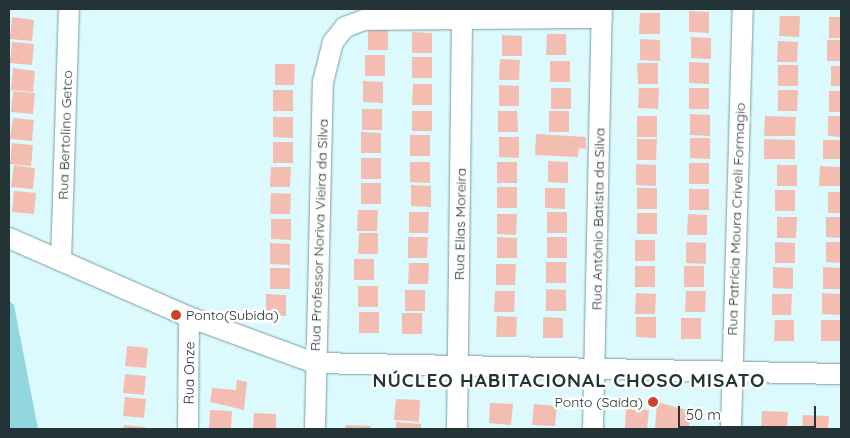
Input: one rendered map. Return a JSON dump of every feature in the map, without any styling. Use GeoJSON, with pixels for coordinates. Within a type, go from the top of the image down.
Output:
{"type":"FeatureCollection","features":[{"type":"Feature","properties":{"kind":"street","name":"Rua Bertolino Getco"},"geometry":{"type":"LineString","coordinates":[[61,261],[70,9]]}},
{"type":"Feature","properties":{"kind":"street","name":"Rua Patrícia Moura Criveli Formagio"},"geometry":{"type":"LineString","coordinates":[[731,429],[743,9]]}},
{"type":"Feature","properties":{"kind":"street"},"geometry":{"type":"LineString","coordinates":[[462,19],[602,13]]}},
{"type":"Feature","properties":{"kind":"street","name":"Rua Antônio Batista da Silva"},"geometry":{"type":"LineString","coordinates":[[593,429],[602,13]]}},
{"type":"Feature","properties":{"kind":"street","name":"Rua Professor Noriva Vieira da Silva"},"geometry":{"type":"LineString","coordinates":[[314,429],[323,82],[333,42],[345,28],[364,20],[462,19]]}},
{"type":"Feature","properties":{"kind":"street","name":"Rua Elias Moreira"},"geometry":{"type":"LineString","coordinates":[[457,429],[462,19]]}},
{"type":"Feature","properties":{"kind":"street"},"geometry":{"type":"LineString","coordinates":[[9,238],[189,317],[316,363],[841,374]]}},
{"type":"Feature","properties":{"kind":"street","name":"Rua Onze"},"geometry":{"type":"LineString","coordinates":[[188,429],[189,317]]}},
{"type":"Feature","properties":{"kind":"shaded area"},"geometry":{"type":"Polygon","coordinates":[[[9,301],[14,305],[38,429],[9,429],[9,301]]]}},
{"type":"Feature","properties":{"kind":"building"},"geometry":{"type":"Polygon","coordinates":[[[689,11],[709,12],[709,33],[689,32],[689,11]]]}},
{"type":"Feature","properties":{"kind":"building"},"geometry":{"type":"Polygon","coordinates":[[[640,13],[660,13],[660,34],[639,34],[640,13]]]}},
{"type":"Feature","properties":{"kind":"building"},"geometry":{"type":"Polygon","coordinates":[[[780,16],[800,16],[799,37],[779,36],[780,16]]]}},
{"type":"Feature","properties":{"kind":"building"},"geometry":{"type":"Polygon","coordinates":[[[12,17],[34,20],[32,41],[10,39],[12,17]]]}},
{"type":"Feature","properties":{"kind":"building"},"geometry":{"type":"Polygon","coordinates":[[[829,17],[841,17],[841,38],[829,38],[829,17]]]}},
{"type":"Feature","properties":{"kind":"building"},"geometry":{"type":"Polygon","coordinates":[[[368,29],[388,29],[388,50],[368,50],[368,29]]]}},
{"type":"Feature","properties":{"kind":"building"},"geometry":{"type":"Polygon","coordinates":[[[412,32],[432,33],[432,53],[412,53],[412,32]]]}},
{"type":"Feature","properties":{"kind":"building"},"geometry":{"type":"Polygon","coordinates":[[[547,34],[566,34],[566,55],[546,55],[547,34]]]}},
{"type":"Feature","properties":{"kind":"building"},"geometry":{"type":"Polygon","coordinates":[[[502,35],[522,36],[522,56],[502,56],[502,35]]]}},
{"type":"Feature","properties":{"kind":"building"},"geometry":{"type":"Polygon","coordinates":[[[691,37],[711,38],[711,59],[691,58],[691,37]]]}},
{"type":"Feature","properties":{"kind":"building"},"geometry":{"type":"Polygon","coordinates":[[[640,39],[660,40],[660,61],[640,60],[640,39]]]}},
{"type":"Feature","properties":{"kind":"building"},"geometry":{"type":"Polygon","coordinates":[[[827,40],[841,40],[841,61],[827,61],[827,40]]]}},
{"type":"Feature","properties":{"kind":"building"},"geometry":{"type":"Polygon","coordinates":[[[778,41],[798,42],[797,62],[777,62],[778,41]]]}},
{"type":"Feature","properties":{"kind":"building"},"geometry":{"type":"Polygon","coordinates":[[[12,42],[34,44],[32,65],[10,63],[12,42]]]}},
{"type":"Feature","properties":{"kind":"building"},"geometry":{"type":"Polygon","coordinates":[[[365,55],[385,55],[385,76],[365,76],[365,55]]]}},
{"type":"Feature","properties":{"kind":"building"},"geometry":{"type":"Polygon","coordinates":[[[412,57],[432,57],[432,78],[412,78],[412,57]]]}},
{"type":"Feature","properties":{"kind":"building"},"geometry":{"type":"Polygon","coordinates":[[[500,59],[520,60],[519,80],[499,80],[500,59]]]}},
{"type":"Feature","properties":{"kind":"building"},"geometry":{"type":"Polygon","coordinates":[[[550,61],[570,61],[570,82],[550,82],[550,61]]]}},
{"type":"Feature","properties":{"kind":"building"},"geometry":{"type":"Polygon","coordinates":[[[689,62],[709,63],[709,84],[689,83],[689,62]]]}},
{"type":"Feature","properties":{"kind":"building"},"geometry":{"type":"Polygon","coordinates":[[[637,63],[658,63],[658,84],[638,84],[637,63]]]}},
{"type":"Feature","properties":{"kind":"building"},"geometry":{"type":"Polygon","coordinates":[[[275,64],[295,64],[294,85],[275,85],[275,64]]]}},
{"type":"Feature","properties":{"kind":"building"},"geometry":{"type":"Polygon","coordinates":[[[778,65],[798,65],[798,86],[778,86],[778,65]]]}},
{"type":"Feature","properties":{"kind":"building"},"geometry":{"type":"Polygon","coordinates":[[[831,66],[841,66],[841,86],[831,86],[831,66]]]}},
{"type":"Feature","properties":{"kind":"building"},"geometry":{"type":"Polygon","coordinates":[[[13,68],[35,71],[33,92],[11,90],[13,68]]]}},
{"type":"Feature","properties":{"kind":"building"},"geometry":{"type":"Polygon","coordinates":[[[363,81],[383,82],[383,103],[363,102],[363,81]]]}},
{"type":"Feature","properties":{"kind":"building"},"geometry":{"type":"Polygon","coordinates":[[[413,84],[432,84],[432,105],[412,105],[413,84]]]}},
{"type":"Feature","properties":{"kind":"building"},"geometry":{"type":"Polygon","coordinates":[[[499,85],[519,86],[519,106],[499,106],[499,85]]]}},
{"type":"Feature","properties":{"kind":"building"},"geometry":{"type":"Polygon","coordinates":[[[551,88],[571,88],[571,109],[551,109],[551,88]]]}},
{"type":"Feature","properties":{"kind":"building"},"geometry":{"type":"Polygon","coordinates":[[[639,88],[659,88],[658,109],[638,108],[639,88]]]}},
{"type":"Feature","properties":{"kind":"building"},"geometry":{"type":"Polygon","coordinates":[[[689,88],[709,88],[709,109],[689,109],[689,88]]]}},
{"type":"Feature","properties":{"kind":"building"},"geometry":{"type":"Polygon","coordinates":[[[273,90],[293,90],[293,111],[273,111],[273,90]]]}},
{"type":"Feature","properties":{"kind":"building"},"geometry":{"type":"Polygon","coordinates":[[[778,90],[798,90],[797,111],[778,111],[778,90]]]}},
{"type":"Feature","properties":{"kind":"building"},"geometry":{"type":"Polygon","coordinates":[[[13,91],[35,93],[33,114],[11,112],[13,91]]]}},
{"type":"Feature","properties":{"kind":"building"},"geometry":{"type":"Polygon","coordinates":[[[829,91],[841,91],[841,112],[829,112],[829,91]]]}},
{"type":"Feature","properties":{"kind":"building"},"geometry":{"type":"Polygon","coordinates":[[[362,109],[382,109],[382,130],[362,130],[362,109]]]}},
{"type":"Feature","properties":{"kind":"building"},"geometry":{"type":"Polygon","coordinates":[[[412,111],[432,111],[432,131],[412,131],[412,111]]]}},
{"type":"Feature","properties":{"kind":"building"},"geometry":{"type":"Polygon","coordinates":[[[498,111],[517,111],[518,132],[498,132],[498,111]]]}},
{"type":"Feature","properties":{"kind":"building"},"geometry":{"type":"Polygon","coordinates":[[[549,111],[569,111],[569,132],[549,132],[549,111]]]}},
{"type":"Feature","properties":{"kind":"building"},"geometry":{"type":"Polygon","coordinates":[[[690,114],[710,115],[710,136],[690,135],[690,114]]]}},
{"type":"Feature","properties":{"kind":"building"},"geometry":{"type":"Polygon","coordinates":[[[637,116],[657,116],[657,137],[637,137],[637,116]]]}},
{"type":"Feature","properties":{"kind":"building"},"geometry":{"type":"Polygon","coordinates":[[[765,116],[796,117],[795,136],[764,136],[765,116]]]}},
{"type":"Feature","properties":{"kind":"building"},"geometry":{"type":"Polygon","coordinates":[[[828,116],[841,116],[841,137],[828,136],[828,116]]]}},
{"type":"Feature","properties":{"kind":"building"},"geometry":{"type":"Polygon","coordinates":[[[273,117],[293,117],[293,138],[273,137],[273,117]]]}},
{"type":"Feature","properties":{"kind":"building"},"geometry":{"type":"Polygon","coordinates":[[[13,118],[34,120],[32,141],[10,139],[13,118]]]}},
{"type":"Feature","properties":{"kind":"building"},"geometry":{"type":"Polygon","coordinates":[[[361,132],[381,133],[381,153],[361,153],[361,132]]]}},
{"type":"Feature","properties":{"kind":"building"},"geometry":{"type":"Polygon","coordinates":[[[536,134],[586,137],[586,149],[579,148],[578,157],[535,155],[536,134]]]}},
{"type":"Feature","properties":{"kind":"building"},"geometry":{"type":"Polygon","coordinates":[[[410,135],[430,135],[430,156],[410,156],[410,135]]]}},
{"type":"Feature","properties":{"kind":"building"},"geometry":{"type":"Polygon","coordinates":[[[499,137],[519,137],[519,158],[499,157],[499,137]]]}},
{"type":"Feature","properties":{"kind":"building"},"geometry":{"type":"Polygon","coordinates":[[[690,138],[710,138],[710,159],[690,158],[690,138]]]}},
{"type":"Feature","properties":{"kind":"building"},"geometry":{"type":"Polygon","coordinates":[[[637,139],[657,139],[656,160],[637,160],[637,139]]]}},
{"type":"Feature","properties":{"kind":"building"},"geometry":{"type":"Polygon","coordinates":[[[764,139],[795,140],[795,159],[764,159],[764,139]]]}},
{"type":"Feature","properties":{"kind":"building"},"geometry":{"type":"Polygon","coordinates":[[[823,140],[841,140],[841,159],[823,159],[823,140]]]}},
{"type":"Feature","properties":{"kind":"building"},"geometry":{"type":"Polygon","coordinates":[[[273,142],[293,142],[293,163],[273,163],[273,142]]]}},
{"type":"Feature","properties":{"kind":"building"},"geometry":{"type":"Polygon","coordinates":[[[12,143],[33,145],[31,166],[10,164],[12,143]]]}},
{"type":"Feature","properties":{"kind":"building"},"geometry":{"type":"Polygon","coordinates":[[[361,158],[381,158],[381,179],[361,179],[361,158]]]}},
{"type":"Feature","properties":{"kind":"building"},"geometry":{"type":"Polygon","coordinates":[[[548,161],[568,162],[568,183],[548,182],[548,161]]]}},
{"type":"Feature","properties":{"kind":"building"},"geometry":{"type":"Polygon","coordinates":[[[410,162],[430,162],[430,183],[410,182],[410,162]]]}},
{"type":"Feature","properties":{"kind":"building"},"geometry":{"type":"Polygon","coordinates":[[[497,162],[517,162],[517,183],[497,183],[497,162]]]}},
{"type":"Feature","properties":{"kind":"building"},"geometry":{"type":"Polygon","coordinates":[[[689,163],[709,163],[709,184],[689,184],[689,163]]]}},
{"type":"Feature","properties":{"kind":"building"},"geometry":{"type":"Polygon","coordinates":[[[636,164],[656,165],[656,186],[636,185],[636,164]]]}},
{"type":"Feature","properties":{"kind":"building"},"geometry":{"type":"Polygon","coordinates":[[[14,165],[35,168],[33,189],[11,187],[14,165]]]}},
{"type":"Feature","properties":{"kind":"building"},"geometry":{"type":"Polygon","coordinates":[[[777,165],[797,165],[797,186],[777,186],[777,165]]]}},
{"type":"Feature","properties":{"kind":"building"},"geometry":{"type":"Polygon","coordinates":[[[820,166],[841,167],[841,186],[819,186],[820,166]]]}},
{"type":"Feature","properties":{"kind":"building"},"geometry":{"type":"Polygon","coordinates":[[[271,167],[291,167],[290,187],[270,187],[271,167]]]}},
{"type":"Feature","properties":{"kind":"building"},"geometry":{"type":"Polygon","coordinates":[[[361,183],[381,183],[381,204],[361,204],[361,183]]]}},
{"type":"Feature","properties":{"kind":"building"},"geometry":{"type":"Polygon","coordinates":[[[411,185],[431,186],[431,207],[411,206],[411,185]]]}},
{"type":"Feature","properties":{"kind":"building"},"geometry":{"type":"Polygon","coordinates":[[[497,187],[517,187],[517,208],[497,208],[497,187]]]}},
{"type":"Feature","properties":{"kind":"building"},"geometry":{"type":"Polygon","coordinates":[[[545,188],[565,188],[565,209],[545,208],[545,188]]]}},
{"type":"Feature","properties":{"kind":"building"},"geometry":{"type":"Polygon","coordinates":[[[637,188],[657,188],[657,209],[637,209],[637,188]]]}},
{"type":"Feature","properties":{"kind":"building"},"geometry":{"type":"Polygon","coordinates":[[[689,189],[709,189],[709,210],[689,210],[689,189]]]}},
{"type":"Feature","properties":{"kind":"building"},"geometry":{"type":"Polygon","coordinates":[[[775,190],[795,190],[795,211],[775,211],[775,190]]]}},
{"type":"Feature","properties":{"kind":"building"},"geometry":{"type":"Polygon","coordinates":[[[14,191],[36,193],[34,214],[12,212],[14,191]]]}},
{"type":"Feature","properties":{"kind":"building"},"geometry":{"type":"Polygon","coordinates":[[[828,192],[841,192],[841,213],[828,213],[828,192]]]}},
{"type":"Feature","properties":{"kind":"building"},"geometry":{"type":"Polygon","coordinates":[[[271,193],[291,194],[290,214],[270,214],[271,193]]]}},
{"type":"Feature","properties":{"kind":"building"},"geometry":{"type":"Polygon","coordinates":[[[358,210],[378,210],[377,231],[357,231],[358,210]]]}},
{"type":"Feature","properties":{"kind":"building"},"geometry":{"type":"Polygon","coordinates":[[[409,212],[429,212],[428,233],[409,233],[409,212]]]}},
{"type":"Feature","properties":{"kind":"building"},"geometry":{"type":"Polygon","coordinates":[[[547,212],[567,212],[567,233],[547,233],[547,212]]]}},
{"type":"Feature","properties":{"kind":"building"},"geometry":{"type":"Polygon","coordinates":[[[637,213],[657,213],[657,234],[637,234],[637,213]]]}},
{"type":"Feature","properties":{"kind":"building"},"geometry":{"type":"Polygon","coordinates":[[[497,214],[517,214],[516,235],[497,234],[497,214]]]}},
{"type":"Feature","properties":{"kind":"building"},"geometry":{"type":"Polygon","coordinates":[[[688,214],[707,215],[707,235],[687,235],[688,214]]]}},
{"type":"Feature","properties":{"kind":"building"},"geometry":{"type":"Polygon","coordinates":[[[777,217],[797,217],[796,238],[777,238],[777,217]]]}},
{"type":"Feature","properties":{"kind":"building"},"geometry":{"type":"Polygon","coordinates":[[[826,217],[841,217],[841,238],[826,237],[826,217]]]}},
{"type":"Feature","properties":{"kind":"building"},"geometry":{"type":"Polygon","coordinates":[[[271,219],[291,219],[291,240],[271,239],[271,219]]]}},
{"type":"Feature","properties":{"kind":"building"},"geometry":{"type":"Polygon","coordinates":[[[359,233],[378,233],[378,254],[358,254],[359,233]]]}},
{"type":"Feature","properties":{"kind":"building"},"geometry":{"type":"Polygon","coordinates":[[[408,237],[428,237],[427,258],[408,258],[408,237]]]}},
{"type":"Feature","properties":{"kind":"building"},"geometry":{"type":"Polygon","coordinates":[[[497,237],[517,238],[517,258],[497,258],[497,237]]]}},
{"type":"Feature","properties":{"kind":"building"},"geometry":{"type":"Polygon","coordinates":[[[547,237],[567,237],[567,258],[547,258],[547,237]]]}},
{"type":"Feature","properties":{"kind":"building"},"geometry":{"type":"Polygon","coordinates":[[[635,240],[655,240],[655,261],[635,261],[635,240]]]}},
{"type":"Feature","properties":{"kind":"building"},"geometry":{"type":"Polygon","coordinates":[[[686,242],[706,243],[706,264],[686,263],[686,242]]]}},
{"type":"Feature","properties":{"kind":"building"},"geometry":{"type":"Polygon","coordinates":[[[775,242],[795,243],[795,263],[775,263],[775,242]]]}},
{"type":"Feature","properties":{"kind":"building"},"geometry":{"type":"Polygon","coordinates":[[[826,242],[841,242],[841,263],[826,262],[826,242]]]}},
{"type":"Feature","properties":{"kind":"building"},"geometry":{"type":"Polygon","coordinates":[[[270,243],[290,244],[290,265],[270,264],[270,243]]]}},
{"type":"Feature","properties":{"kind":"building"},"geometry":{"type":"Polygon","coordinates":[[[354,259],[374,259],[374,280],[354,280],[354,259]]]}},
{"type":"Feature","properties":{"kind":"building"},"geometry":{"type":"Polygon","coordinates":[[[546,262],[566,262],[566,283],[546,283],[546,262]]]}},
{"type":"Feature","properties":{"kind":"building"},"geometry":{"type":"Polygon","coordinates":[[[409,263],[429,263],[428,284],[408,284],[409,263]]]}},
{"type":"Feature","properties":{"kind":"building"},"geometry":{"type":"Polygon","coordinates":[[[496,264],[516,264],[515,285],[496,285],[496,264]]]}},
{"type":"Feature","properties":{"kind":"building"},"geometry":{"type":"Polygon","coordinates":[[[635,266],[655,266],[655,287],[635,287],[635,266]]]}},
{"type":"Feature","properties":{"kind":"building"},"geometry":{"type":"Polygon","coordinates":[[[684,266],[704,266],[704,287],[684,287],[684,266]]]}},
{"type":"Feature","properties":{"kind":"building"},"geometry":{"type":"Polygon","coordinates":[[[773,267],[793,268],[793,289],[773,288],[773,267]]]}},
{"type":"Feature","properties":{"kind":"building"},"geometry":{"type":"Polygon","coordinates":[[[823,267],[841,268],[841,289],[823,289],[823,267]]]}},
{"type":"Feature","properties":{"kind":"building"},"geometry":{"type":"Polygon","coordinates":[[[270,268],[290,268],[290,289],[270,289],[270,268]]]}},
{"type":"Feature","properties":{"kind":"building"},"geometry":{"type":"Polygon","coordinates":[[[358,286],[378,286],[378,307],[358,307],[358,286]]]}},
{"type":"Feature","properties":{"kind":"building"},"geometry":{"type":"Polygon","coordinates":[[[546,289],[566,290],[566,311],[546,311],[546,289]]]}},
{"type":"Feature","properties":{"kind":"building"},"geometry":{"type":"Polygon","coordinates":[[[405,290],[425,290],[425,311],[405,311],[405,290]]]}},
{"type":"Feature","properties":{"kind":"building"},"geometry":{"type":"Polygon","coordinates":[[[495,291],[515,291],[514,312],[494,312],[495,291]]]}},
{"type":"Feature","properties":{"kind":"building"},"geometry":{"type":"Polygon","coordinates":[[[686,291],[706,291],[705,312],[685,312],[686,291]]]}},
{"type":"Feature","properties":{"kind":"building"},"geometry":{"type":"Polygon","coordinates":[[[636,293],[656,294],[655,314],[635,314],[636,293]]]}},
{"type":"Feature","properties":{"kind":"building"},"geometry":{"type":"Polygon","coordinates":[[[822,293],[841,294],[841,315],[822,314],[822,293]]]}},
{"type":"Feature","properties":{"kind":"building"},"geometry":{"type":"Polygon","coordinates":[[[266,294],[286,295],[286,316],[266,315],[266,294]]]}},
{"type":"Feature","properties":{"kind":"building"},"geometry":{"type":"Polygon","coordinates":[[[772,294],[792,294],[791,315],[772,315],[772,294]]]}},
{"type":"Feature","properties":{"kind":"building"},"geometry":{"type":"Polygon","coordinates":[[[359,312],[379,312],[379,333],[359,333],[359,312]]]}},
{"type":"Feature","properties":{"kind":"building"},"geometry":{"type":"Polygon","coordinates":[[[402,313],[422,313],[422,334],[402,334],[402,313]]]}},
{"type":"Feature","properties":{"kind":"building"},"geometry":{"type":"Polygon","coordinates":[[[497,316],[517,317],[516,337],[496,337],[497,316]]]}},
{"type":"Feature","properties":{"kind":"building"},"geometry":{"type":"Polygon","coordinates":[[[543,317],[563,318],[563,338],[543,338],[543,317]]]}},
{"type":"Feature","properties":{"kind":"building"},"geometry":{"type":"Polygon","coordinates":[[[636,317],[656,317],[656,338],[636,337],[636,317]]]}},
{"type":"Feature","properties":{"kind":"building"},"geometry":{"type":"Polygon","coordinates":[[[681,318],[701,318],[701,339],[681,339],[681,318]]]}},
{"type":"Feature","properties":{"kind":"building"},"geometry":{"type":"Polygon","coordinates":[[[775,320],[794,320],[794,341],[774,341],[775,320]]]}},
{"type":"Feature","properties":{"kind":"building"},"geometry":{"type":"Polygon","coordinates":[[[821,320],[841,320],[841,341],[821,341],[821,320]]]}},
{"type":"Feature","properties":{"kind":"building"},"geometry":{"type":"Polygon","coordinates":[[[127,346],[148,348],[146,368],[125,366],[127,346]]]}},
{"type":"Feature","properties":{"kind":"building"},"geometry":{"type":"Polygon","coordinates":[[[125,374],[146,376],[144,395],[123,393],[125,374]]]}},
{"type":"Feature","properties":{"kind":"building"},"geometry":{"type":"Polygon","coordinates":[[[237,380],[247,382],[244,410],[210,402],[212,388],[236,390],[237,380]]]}},
{"type":"Feature","properties":{"kind":"building"},"geometry":{"type":"Polygon","coordinates":[[[125,397],[146,399],[144,418],[123,416],[125,397]]]}},
{"type":"Feature","properties":{"kind":"building"},"geometry":{"type":"Polygon","coordinates":[[[396,399],[420,400],[419,422],[394,420],[396,399]]]}},
{"type":"Feature","properties":{"kind":"building"},"geometry":{"type":"Polygon","coordinates":[[[657,402],[690,411],[689,429],[655,429],[657,402]]]}},
{"type":"Feature","properties":{"kind":"building"},"geometry":{"type":"Polygon","coordinates":[[[490,403],[513,404],[511,425],[489,423],[490,403]]]}},
{"type":"Feature","properties":{"kind":"building"},"geometry":{"type":"Polygon","coordinates":[[[534,404],[557,406],[555,426],[532,425],[534,404]]]}},
{"type":"Feature","properties":{"kind":"building"},"geometry":{"type":"Polygon","coordinates":[[[626,408],[649,410],[647,429],[625,428],[626,408]]]}},
{"type":"Feature","properties":{"kind":"building"},"geometry":{"type":"Polygon","coordinates":[[[210,410],[232,411],[231,429],[209,429],[210,410]]]}},
{"type":"Feature","properties":{"kind":"building"},"geometry":{"type":"Polygon","coordinates":[[[762,411],[788,412],[787,429],[761,429],[762,411]]]}},
{"type":"Feature","properties":{"kind":"building"},"geometry":{"type":"Polygon","coordinates":[[[254,413],[276,414],[276,429],[253,429],[254,413]]]}},
{"type":"Feature","properties":{"kind":"building"},"geometry":{"type":"Polygon","coordinates":[[[803,415],[829,416],[828,429],[802,429],[803,415]]]}},
{"type":"Feature","properties":{"kind":"building"},"geometry":{"type":"Polygon","coordinates":[[[396,422],[421,424],[421,429],[396,429],[396,422]]]}},
{"type":"Feature","properties":{"kind":"building"},"geometry":{"type":"Polygon","coordinates":[[[124,425],[145,427],[145,429],[123,429],[124,425]]]}},
{"type":"Feature","properties":{"kind":"building"},"geometry":{"type":"Polygon","coordinates":[[[346,425],[371,426],[370,429],[345,429],[346,425]]]}},
{"type":"Feature","properties":{"kind":"place","name":"Ponto(Subida)"},"geometry":{"type":"Point","coordinates":[176,315]}},
{"type":"Feature","properties":{"kind":"place","name":"Ponto (Saída)"},"geometry":{"type":"Point","coordinates":[653,402]}},
{"type":"Feature","properties":{"kind":"district","name":"NÚCLEO HABITACIONAL CHOSO MISATO"},"geometry":{"type":"Point","coordinates":[569,381]}}]}
